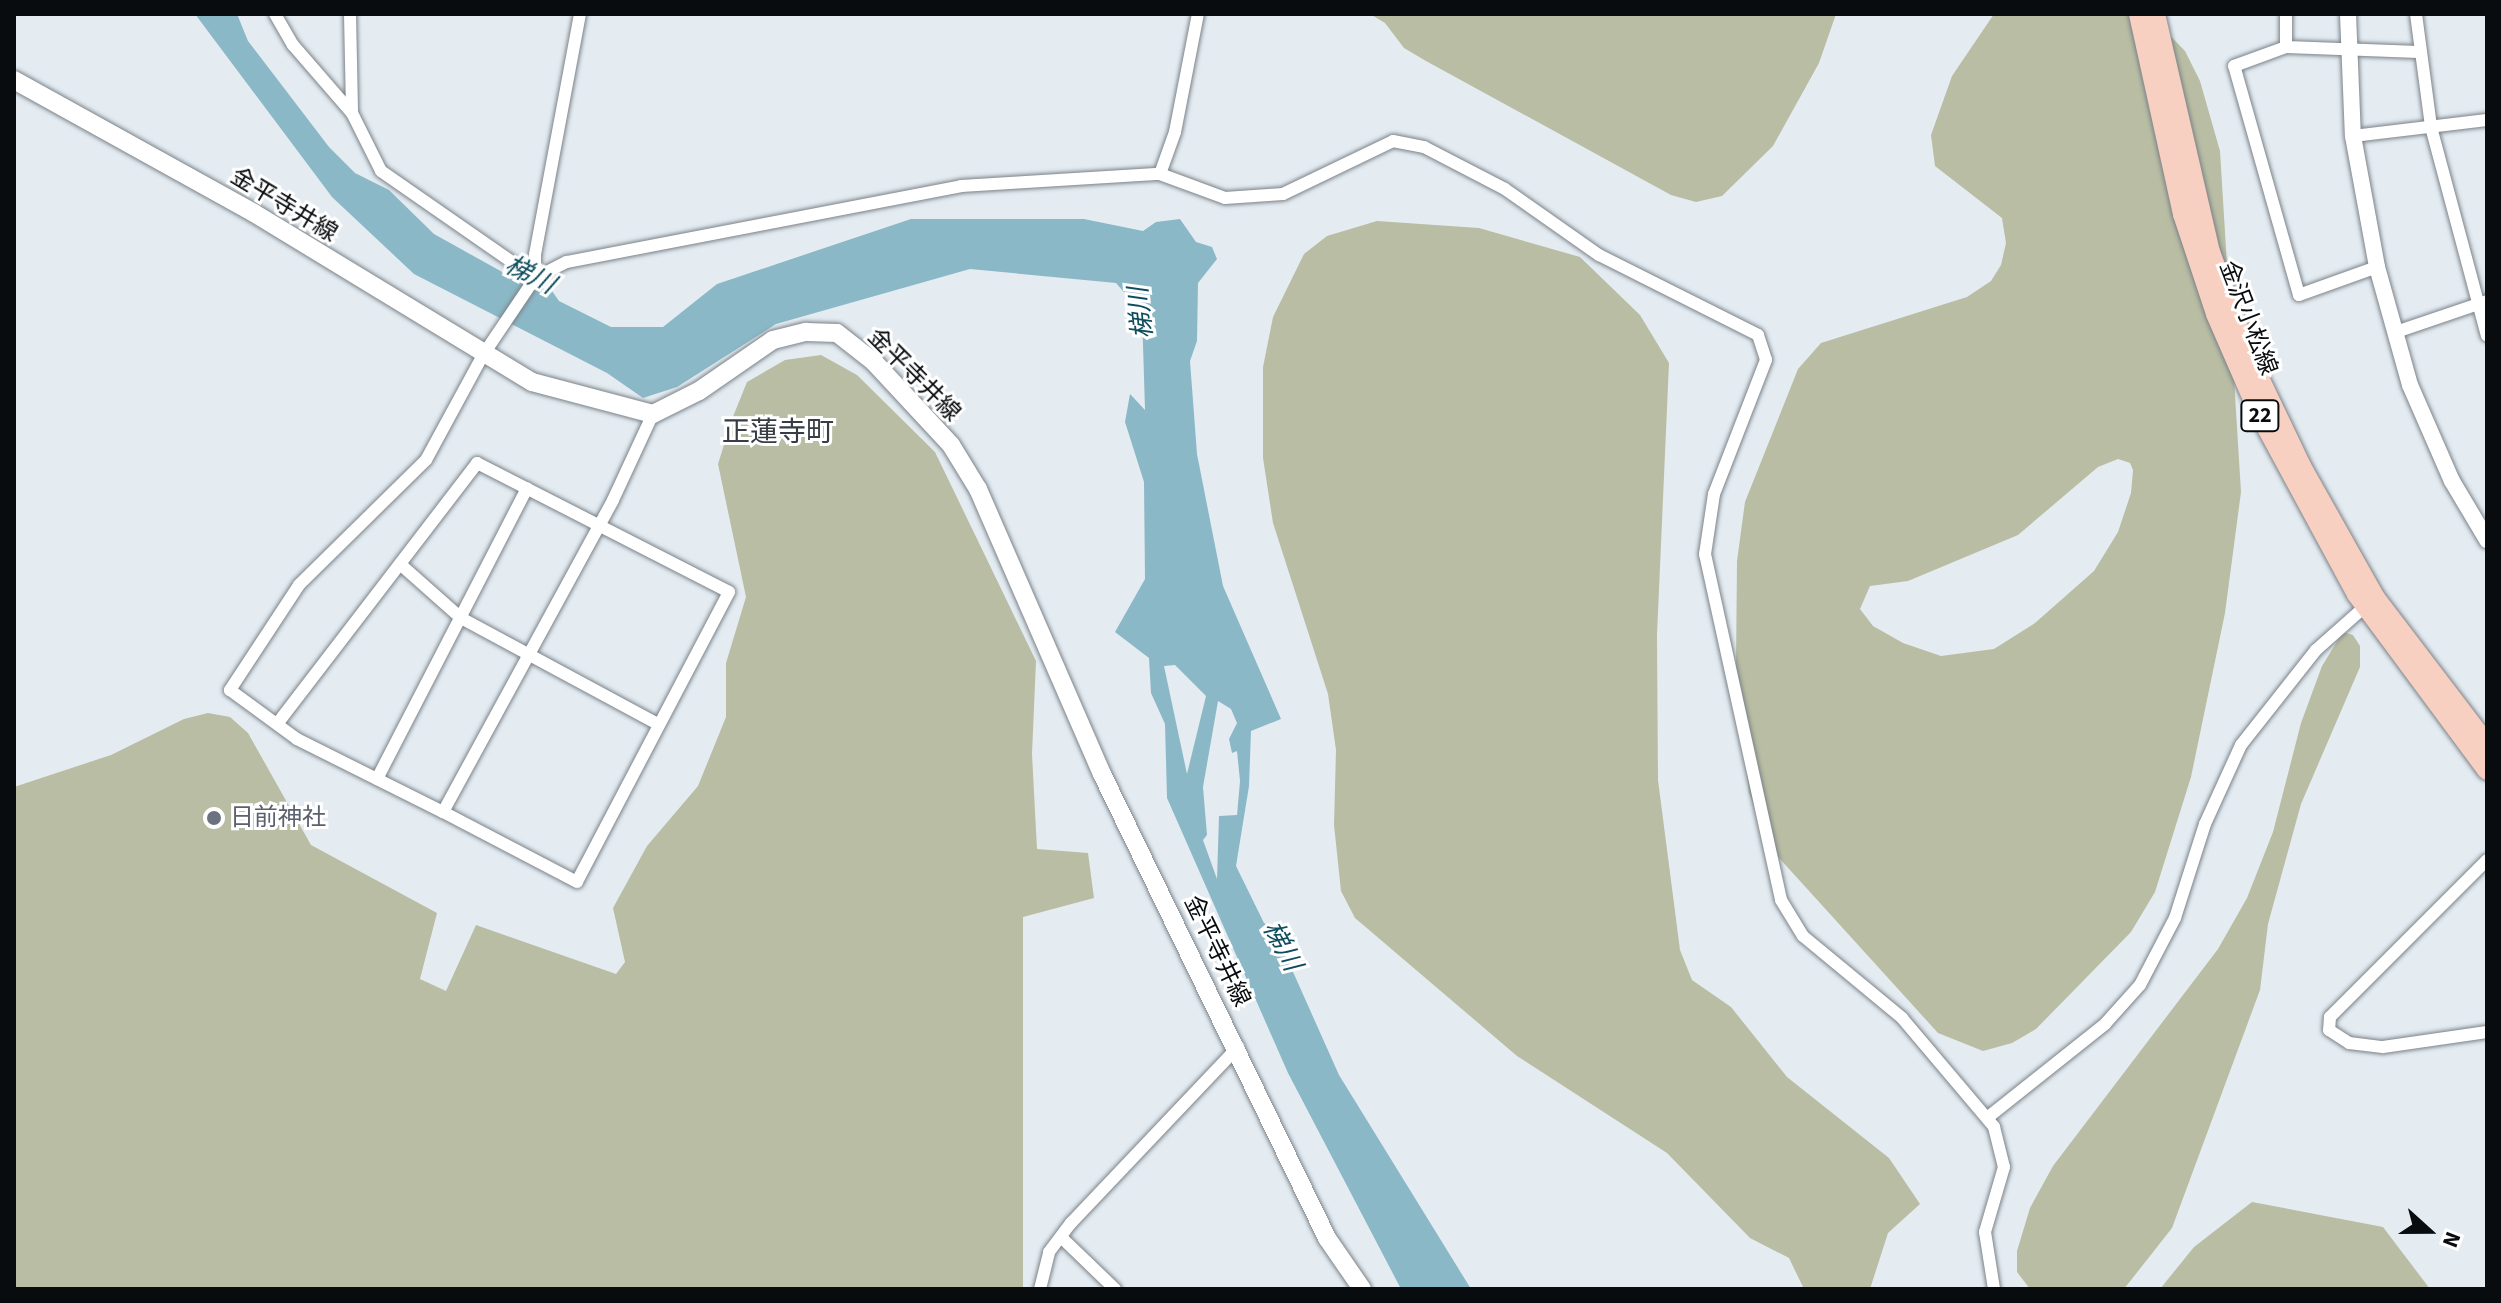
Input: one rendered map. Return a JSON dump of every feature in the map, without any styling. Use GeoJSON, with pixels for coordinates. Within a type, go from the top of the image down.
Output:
{"type":"FeatureCollection","features":[{"type":"Feature","properties":{"kind":"main road","name":"金沢小松線"},"geometry":{"type":"LineString","coordinates":[[2139,14],[2183,214],[2216,314],[2302,501],[2487,770]]}},
{"type":"Feature","properties":{"kind":"main road","name":"金沢小松線"},"geometry":{"type":"LineString","coordinates":[[2155,14],[2210,252],[2249,357],[2370,602],[2487,745]]}},
{"type":"Feature","properties":{"kind":"main road","name":"金平寺井線"},"geometry":{"type":"LineString","coordinates":[[14,80],[488,348],[532,382],[653,414],[699,391],[773,340],[806,332],[837,333],[874,362],[951,445],[978,489],[1102,774],[1238,1047],[1327,1238],[1362,1289]]}},
{"type":"Feature","properties":{"kind":"street"},"geometry":{"type":"LineString","coordinates":[[275,14],[293,45],[352,113],[381,171],[535,278]]}},
{"type":"Feature","properties":{"kind":"street"},"geometry":{"type":"LineString","coordinates":[[350,14],[352,113]]}},
{"type":"Feature","properties":{"kind":"street"},"geometry":{"type":"LineString","coordinates":[[535,278],[535,255],[580,14]]}},
{"type":"Feature","properties":{"kind":"street"},"geometry":{"type":"LineString","coordinates":[[1160,174],[1175,132],[1198,14]]}},
{"type":"Feature","properties":{"kind":"street"},"geometry":{"type":"LineString","coordinates":[[2286,14],[2286,47]]}},
{"type":"Feature","properties":{"kind":"street"},"geometry":{"type":"LineString","coordinates":[[2348,14],[2353,136],[2377,267],[2410,385],[2452,481],[2487,540]]}},
{"type":"Feature","properties":{"kind":"street"},"geometry":{"type":"LineString","coordinates":[[2416,14],[2431,127],[2481,303],[2487,336]]}},
{"type":"Feature","properties":{"kind":"street"},"geometry":{"type":"LineString","coordinates":[[2377,267],[2299,295],[2234,66],[2286,47],[2419,52]]}},
{"type":"Feature","properties":{"kind":"street"},"geometry":{"type":"LineString","coordinates":[[2353,136],[2487,120]]}},
{"type":"Feature","properties":{"kind":"street"},"geometry":{"type":"LineString","coordinates":[[277,724],[477,463],[729,592],[577,882],[277,724],[230,690],[299,585],[426,460],[488,348],[535,278],[567,262],[961,186],[1160,174],[1225,198],[1283,194],[1393,141],[1424,147],[1505,189],[1599,255],[1758,335],[1766,360],[1714,494],[1705,554],[1781,900],[1803,936],[1902,1018],[1994,1127],[2004,1167],[1985,1232],[1994,1289]]}},
{"type":"Feature","properties":{"kind":"street"},"geometry":{"type":"LineString","coordinates":[[2396,332],[2481,303]]}},
{"type":"Feature","properties":{"kind":"street"},"geometry":{"type":"LineString","coordinates":[[443,812],[599,525],[653,414]]}},
{"type":"Feature","properties":{"kind":"street"},"geometry":{"type":"LineString","coordinates":[[377,779],[527,488]]}},
{"type":"Feature","properties":{"kind":"street"},"geometry":{"type":"LineString","coordinates":[[400,564],[461,618],[658,724]]}},
{"type":"Feature","properties":{"kind":"street"},"geometry":{"type":"LineString","coordinates":[[1987,1118],[2105,1024],[2140,985],[2175,918],[2205,824],[2241,745],[2298,670],[2370,602]]}},
{"type":"Feature","properties":{"kind":"street"},"geometry":{"type":"LineString","coordinates":[[2487,860],[2330,1017],[2329,1030],[2331,1036],[2349,1043],[2383,1047],[2487,1032]]}},
{"type":"Feature","properties":{"kind":"street"},"geometry":{"type":"LineString","coordinates":[[1040,1289],[1041,1268],[1062,1238],[1238,1047]]}},
{"type":"Feature","properties":{"kind":"street"},"geometry":{"type":"LineString","coordinates":[[1062,1238],[1115,1289]]}},
{"type":"Feature","properties":{"kind":"green space"},"geometry":{"type":"Polygon","coordinates":[[[1370,14],[1836,14],[1819,63],[1773,146],[1722,196],[1696,202],[1671,195],[1426,61],[1404,48],[1385,23],[1370,14]]]}},
{"type":"Feature","properties":{"kind":"green space"},"geometry":{"type":"Polygon","coordinates":[[[1994,14],[2149,14],[2185,51],[2200,81],[2220,151],[2241,492],[2225,613],[2191,777],[2155,892],[2131,932],[2036,1029],[2012,1043],[1983,1051],[1938,1033],[1770,848],[1749,793],[1736,666],[1737,561],[1745,502],[1798,369],[1821,343],[1967,297],[1991,281],[2001,265],[2006,243],[2002,218],[1935,166],[1931,135],[1952,76],[1994,14]],[[2118,459],[2098,467],[2018,535],[1908,581],[1870,586],[1860,609],[1873,626],[1903,643],[1941,656],[1994,649],[2035,623],[2094,571],[2118,532],[2131,493],[2133,470],[2130,463],[2118,459]]]}},
{"type":"Feature","properties":{"kind":"green space"},"geometry":{"type":"Polygon","coordinates":[[[1377,221],[1479,228],[1580,257],[1640,315],[1669,363],[1657,635],[1658,780],[1680,950],[1692,980],[1731,1007],[1787,1077],[1889,1158],[1920,1204],[1888,1233],[1870,1289],[1804,1289],[1789,1258],[1750,1238],[1667,1153],[1517,1056],[1355,918],[1341,891],[1334,825],[1336,750],[1328,694],[1273,523],[1263,458],[1263,367],[1273,317],[1304,254],[1327,236],[1377,221]]]}},
{"type":"Feature","properties":{"kind":"green space"},"geometry":{"type":"Polygon","coordinates":[[[821,355],[857,375],[935,452],[1036,661],[1032,754],[1037,849],[1088,853],[1094,898],[1023,917],[1023,1289],[14,1289],[14,787],[111,755],[184,719],[208,713],[230,717],[248,733],[311,845],[437,913],[420,979],[446,991],[476,925],[616,974],[625,962],[613,908],[647,846],[698,786],[726,717],[726,663],[746,597],[718,464],[732,419],[747,382],[785,360],[821,355]]]}},
{"type":"Feature","properties":{"kind":"green space"},"geometry":{"type":"Polygon","coordinates":[[[2343,632],[2353,635],[2360,646],[2360,667],[2301,804],[2268,924],[2260,990],[2172,1228],[2124,1289],[2030,1289],[2017,1272],[2017,1251],[2030,1208],[2053,1166],[2218,949],[2247,898],[2273,832],[2301,723],[2322,666],[2343,632]]]}},
{"type":"Feature","properties":{"kind":"green space"},"geometry":{"type":"Polygon","coordinates":[[[2252,1202],[2383,1227],[2430,1289],[2160,1289],[2194,1247],[2252,1202]]]}},
{"type":"Feature","properties":{"kind":"water"},"geometry":{"type":"Polygon","coordinates":[[[195,14],[237,14],[248,41],[329,147],[355,173],[389,190],[434,234],[513,278],[552,291],[559,301],[611,327],[663,327],[717,284],[911,219],[1084,219],[1143,231],[1156,222],[1180,219],[1196,242],[1212,247],[1217,259],[1198,283],[1197,341],[1190,361],[1197,454],[1223,586],[1281,719],[1251,731],[1249,786],[1236,866],[1264,923],[1273,927],[1339,1075],[1471,1289],[1401,1289],[1288,1073],[1167,798],[1165,724],[1151,693],[1149,658],[1115,632],[1145,579],[1144,482],[1125,422],[1130,394],[1145,410],[1142,313],[1116,283],[970,269],[776,324],[677,387],[643,398],[607,373],[414,274],[332,197],[195,14]],[[1175,665],[1164,666],[1187,774],[1206,696],[1175,665]],[[1218,701],[1203,787],[1207,835],[1203,840],[1217,879],[1219,816],[1237,815],[1240,781],[1237,751],[1232,753],[1229,739],[1237,723],[1231,709],[1218,701]]]}},
{"type":"Feature","properties":{"kind":"place","name":"日前神社"},"geometry":{"type":"Point","coordinates":[214,818]}},
{"type":"Feature","properties":{"kind":"district","name":"正蓮寺町"},"geometry":{"type":"Point","coordinates":[778,432]}},
{"type":"Feature","properties":{"kind":"water label","name":"梯川"},"geometry":{"type":"Point","coordinates":[530,275]}},
{"type":"Feature","properties":{"kind":"water label","name":"梯川"},"geometry":{"type":"Point","coordinates":[1141,313]}},
{"type":"Feature","properties":{"kind":"water label","name":"梯川"},"geometry":{"type":"Point","coordinates":[1282,946]}}]}
